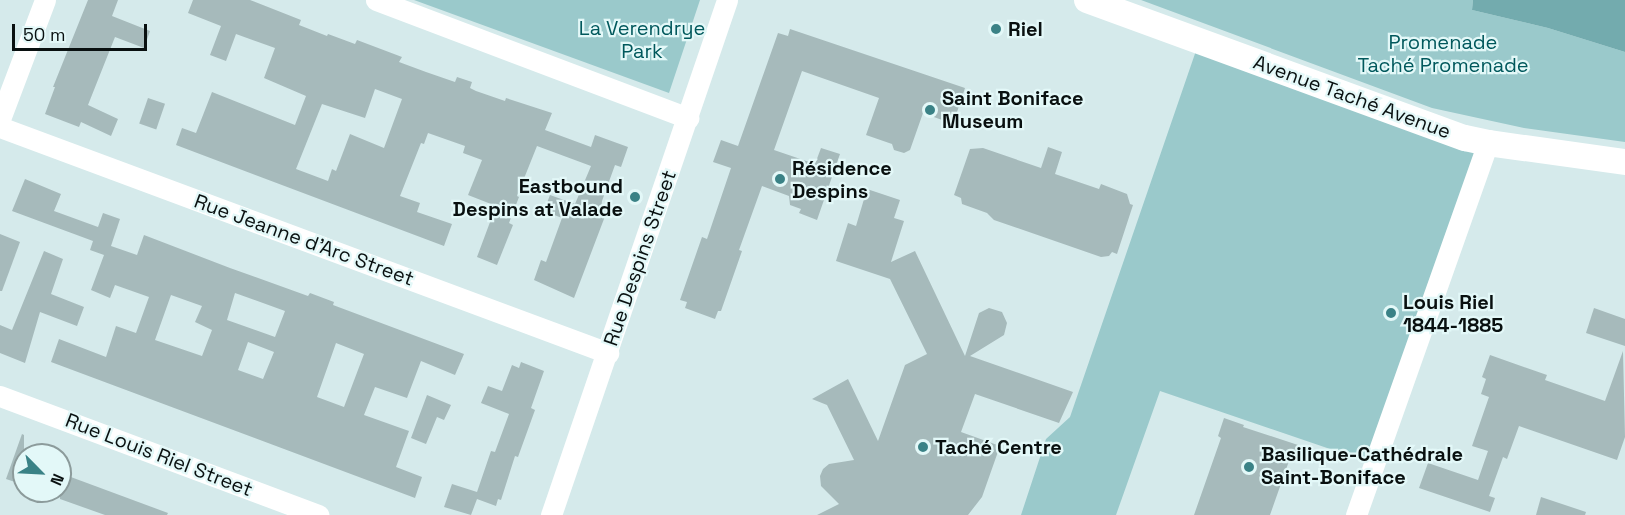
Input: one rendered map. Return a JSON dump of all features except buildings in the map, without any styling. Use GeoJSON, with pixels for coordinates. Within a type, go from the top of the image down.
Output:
{"type":"FeatureCollection","features":[{"type":"Feature","properties":{"kind":"street"},"geometry":{"type":"LineString","coordinates":[[0,119],[45,0]]}},
{"type":"Feature","properties":{"kind":"street"},"geometry":{"type":"LineString","coordinates":[[376,0],[688,118]]}},
{"type":"Feature","properties":{"kind":"street","name":"Rue Despins Street"},"geometry":{"type":"LineString","coordinates":[[551,515],[727,0]]}},
{"type":"Feature","properties":{"kind":"street","name":"Avenue Taché Avenue"},"geometry":{"type":"LineString","coordinates":[[1087,0],[1376,107],[1488,143],[1625,162]]}},
{"type":"Feature","properties":{"kind":"street","name":"Rue Jeanne d'Arc Street"},"geometry":{"type":"LineString","coordinates":[[0,127],[608,353]]}},
{"type":"Feature","properties":{"kind":"street"},"geometry":{"type":"LineString","coordinates":[[1356,515],[1488,143]]}},
{"type":"Feature","properties":{"kind":"street","name":"Rue Louis Riel Street"},"geometry":{"type":"LineString","coordinates":[[0,396],[318,515]]}},
{"type":"Feature","properties":{"kind":"green space","name":"La Verendrye Park"},"geometry":{"type":"Polygon","coordinates":[[[414,0],[700,0],[669,93],[414,0]]]}},
{"type":"Feature","properties":{"kind":"green space","name":"Promenade Taché Promenade"},"geometry":{"type":"Polygon","coordinates":[[[1141,0],[1473,0],[1472,10],[1548,28],[1625,52],[1625,142],[1524,128],[1432,108],[1141,0]]]}},
{"type":"Feature","properties":{"kind":"green space"},"geometry":{"type":"Polygon","coordinates":[[[1199,42],[1488,143],[1374,464],[1160,391],[1116,515],[1021,515],[1046,439],[1070,417],[1199,42]]]}},
{"type":"Feature","properties":{"kind":"shaded area"},"geometry":{"type":"Polygon","coordinates":[[[1473,0],[1625,0],[1625,52],[1548,28],[1472,10],[1473,0]]]}},
{"type":"Feature","properties":{"kind":"place","name":"Riel"},"geometry":{"type":"Point","coordinates":[996,29]}},
{"type":"Feature","properties":{"kind":"place","name":"Saint Boniface Museum"},"geometry":{"type":"Point","coordinates":[930,110]}},
{"type":"Feature","properties":{"kind":"place","name":"Résidence Despins"},"geometry":{"type":"Point","coordinates":[780,179]}},
{"type":"Feature","properties":{"kind":"place","name":"Eastbound Despins at Valade"},"geometry":{"type":"Point","coordinates":[635,197]}},
{"type":"Feature","properties":{"kind":"place","name":"Louis Riel 1844-1885"},"geometry":{"type":"Point","coordinates":[1391,313]}},
{"type":"Feature","properties":{"kind":"place","name":"Taché Centre"},"geometry":{"type":"Point","coordinates":[923,447]}},
{"type":"Feature","properties":{"kind":"place","name":"Basilique-Cathédrale Saint-Boniface"},"geometry":{"type":"Point","coordinates":[1249,467]}}]}
